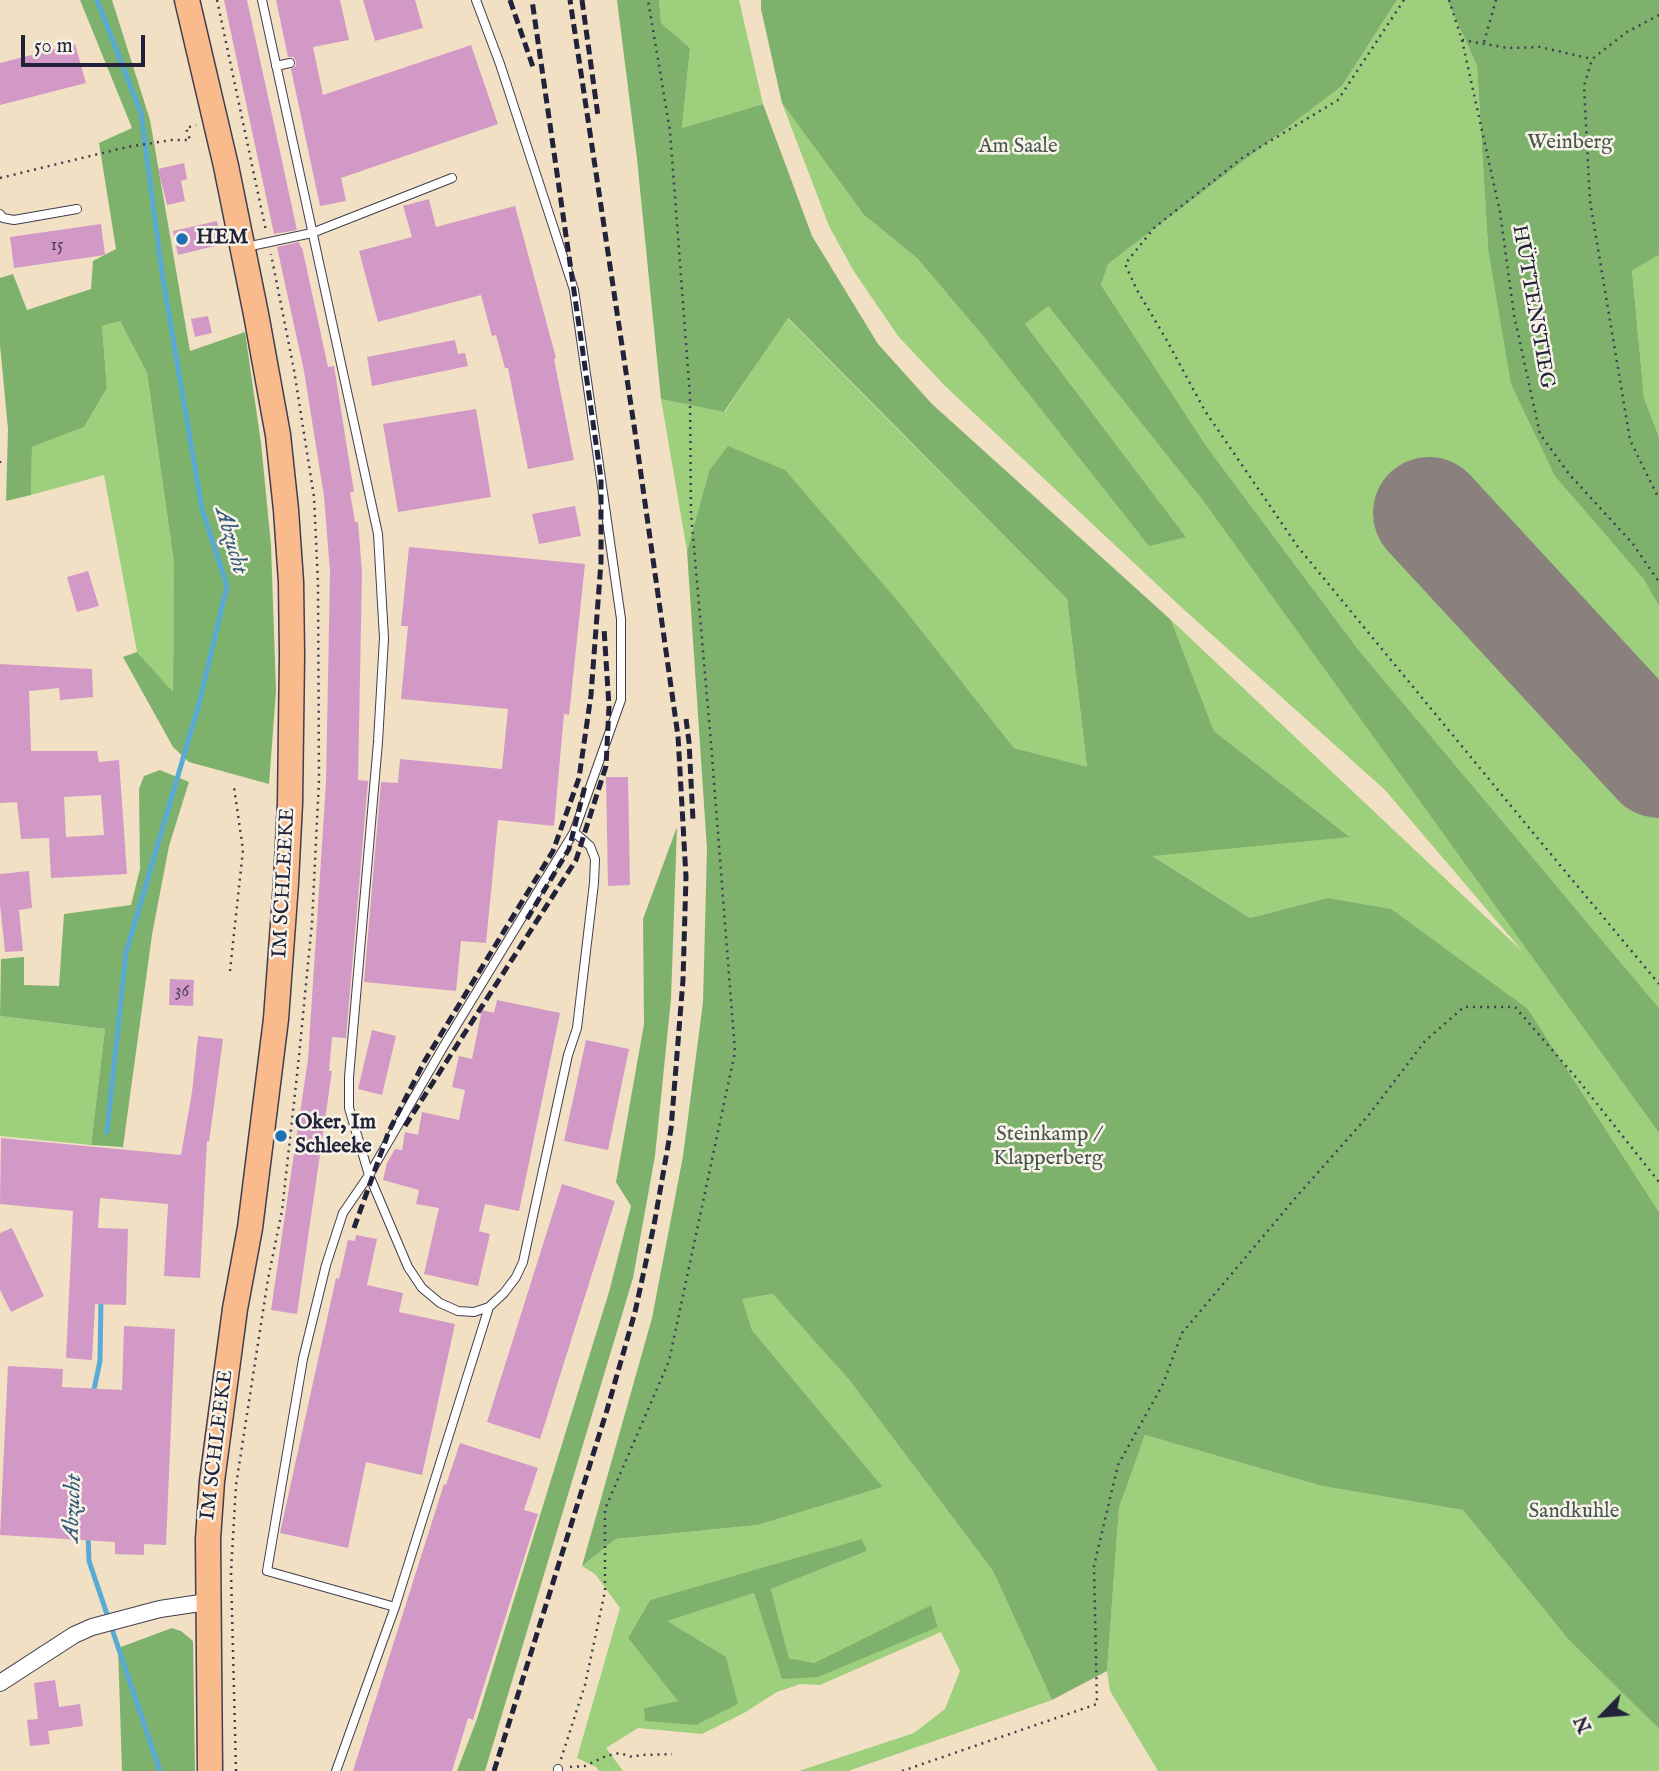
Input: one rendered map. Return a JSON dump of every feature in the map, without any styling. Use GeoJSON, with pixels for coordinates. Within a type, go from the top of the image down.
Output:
{"type":"FeatureCollection","features":[{"type":"Feature","properties":{"kind":"main road","name":"IM SCHLEEKE"},"geometry":{"type":"LineString","coordinates":[[187,0],[243,248],[278,435],[291,582],[292,655],[290,803],[276,1019],[250,1228],[235,1309],[212,1481],[207,1602],[210,1771]]}},
{"type":"Feature","properties":{"kind":"street"},"geometry":{"type":"LineString","coordinates":[[0,1683],[74,1635],[160,1609],[207,1602]]}},
{"type":"Feature","properties":{"kind":"lane"},"geometry":{"type":"LineString","coordinates":[[262,0],[378,534],[384,638],[349,1077],[349,1108],[369,1175],[408,1267],[422,1288],[440,1303],[458,1311],[474,1312],[489,1307],[516,1278],[523,1262],[568,1055],[577,1028],[594,883],[595,859],[590,846],[573,832]]}},
{"type":"Feature","properties":{"kind":"lane"},"geometry":{"type":"LineString","coordinates":[[395,1607],[267,1571],[303,1359],[326,1265],[343,1213],[369,1175],[573,832],[621,700],[621,619],[574,290],[500,64],[476,0]]}},
{"type":"Feature","properties":{"kind":"lane"},"geometry":{"type":"LineString","coordinates":[[276,66],[290,63]]}},
{"type":"Feature","properties":{"kind":"lane"},"geometry":{"type":"LineString","coordinates":[[243,248],[312,233],[452,178]]}},
{"type":"Feature","properties":{"kind":"lane"},"geometry":{"type":"LineString","coordinates":[[0,214],[3,218],[14,220],[77,209]]}},
{"type":"Feature","properties":{"kind":"lane"},"geometry":{"type":"LineString","coordinates":[[336,1771],[395,1607],[489,1307]]}},
{"type":"Feature","properties":{"kind":"path"},"geometry":{"type":"LineString","coordinates":[[558,1770],[585,1685],[605,1591],[605,1509],[669,1361],[735,1052],[691,513],[691,396],[670,131],[648,0]]}},
{"type":"Feature","properties":{"kind":"path"},"geometry":{"type":"LineString","coordinates":[[1404,0],[1338,100],[1242,158],[1154,228],[1125,264],[1205,411],[1298,547],[1659,984]]}},
{"type":"Feature","properties":{"kind":"path","name":"HÜTTENSTIEG"},"geometry":{"type":"LineString","coordinates":[[1449,0],[1462,40],[1500,212],[1514,315],[1540,434],[1569,474],[1633,544],[1659,582]]}},
{"type":"Feature","properties":{"kind":"path"},"geometry":{"type":"LineString","coordinates":[[1484,43],[1496,0]]}},
{"type":"Feature","properties":{"kind":"path"},"geometry":{"type":"LineString","coordinates":[[1659,15],[1627,32],[1592,59],[1584,86],[1590,201],[1630,440],[1659,499]]}},
{"type":"Feature","properties":{"kind":"path"},"geometry":{"type":"LineString","coordinates":[[1462,40],[1508,48],[1540,47],[1592,59]]}},
{"type":"Feature","properties":{"kind":"path"},"geometry":{"type":"LineString","coordinates":[[0,178],[127,146],[190,140],[186,128],[215,120]]}},
{"type":"Feature","properties":{"kind":"path"},"geometry":{"type":"LineString","coordinates":[[0,461],[0,468]]}},
{"type":"Feature","properties":{"kind":"path"},"geometry":{"type":"LineString","coordinates":[[230,971],[243,850],[234,787]]}},
{"type":"Feature","properties":{"kind":"path"},"geometry":{"type":"LineString","coordinates":[[902,1771],[1097,1704],[1094,1566],[1118,1465],[1163,1384],[1182,1333],[1368,1116],[1425,1041],[1464,1007],[1515,1007],[1579,1081],[1659,1182]]}},
{"type":"Feature","properties":{"kind":"path"},"geometry":{"type":"LineString","coordinates":[[570,1767],[585,1766],[620,1753],[632,1758],[672,1754]]}},
{"type":"Feature","properties":{"kind":"green space"},"geometry":{"type":"Polygon","coordinates":[[[80,0],[112,0],[150,120],[190,351],[245,332],[261,443],[271,545],[276,691],[269,784],[189,762],[173,747],[123,657],[137,652],[173,692],[174,563],[147,373],[120,321],[102,326],[107,388],[84,427],[32,447],[31,495],[6,501],[8,429],[0,345],[0,278],[13,274],[27,310],[91,289],[93,261],[116,249],[99,143],[132,128],[80,0]]]}},
{"type":"Feature","properties":{"kind":"green space","name":"Steinkamp / Klapperberg"},"geometry":{"type":"Polygon","coordinates":[[[617,0],[659,0],[661,23],[690,48],[682,128],[763,104],[812,236],[878,344],[932,404],[1171,620],[1214,731],[1350,837],[1153,856],[1250,918],[1327,898],[1391,909],[1528,1009],[1659,1212],[1659,1729],[1568,1639],[1463,1510],[1322,1486],[1145,1435],[1119,1508],[1107,1671],[1052,1700],[993,1571],[850,1381],[773,1294],[742,1299],[752,1330],[883,1487],[758,1525],[616,1539],[582,1566],[652,1318],[683,1156],[703,1002],[707,849],[687,551],[709,471],[728,446],[785,470],[906,611],[1014,748],[1087,767],[1067,599],[788,318],[724,412],[661,399],[637,159],[617,0]]]}},
{"type":"Feature","properties":{"kind":"green space"},"geometry":{"type":"Polygon","coordinates":[[[659,0],[739,0],[763,104],[682,128],[690,48],[661,23],[659,0]]]}},
{"type":"Feature","properties":{"kind":"green space","name":"Am Saale"},"geometry":{"type":"Polygon","coordinates":[[[761,0],[1397,0],[1342,86],[1108,264],[1101,285],[1207,447],[1357,648],[1659,1008],[1659,1133],[1202,499],[1048,306],[1025,324],[1186,537],[1149,546],[987,341],[917,258],[864,215],[782,103],[761,0]]]}},
{"type":"Feature","properties":{"kind":"green space"},"geometry":{"type":"Polygon","coordinates":[[[1397,0],[1447,0],[1477,66],[1488,248],[1643,578],[1659,606],[1659,1008],[1357,648],[1207,447],[1101,285],[1108,264],[1342,86],[1397,0]]]}},
{"type":"Feature","properties":{"kind":"green space","name":"Weinberg"},"geometry":{"type":"Polygon","coordinates":[[[1447,0],[1659,0],[1659,255],[1632,270],[1644,398],[1659,437],[1659,606],[1643,578],[1555,476],[1511,384],[1488,248],[1477,66],[1447,0]]]}},
{"type":"Feature","properties":{"kind":"green space"},"geometry":{"type":"Polygon","coordinates":[[[782,103],[864,215],[917,258],[987,341],[1186,537],[1025,324],[1047,305],[1202,498],[1659,1133],[1659,1212],[1528,1009],[1327,898],[1250,918],[1152,855],[1349,836],[1214,731],[1171,620],[1523,952],[1385,790],[1180,606],[945,386],[898,336],[853,270],[829,226],[782,103]]]}},
{"type":"Feature","properties":{"kind":"green space"},"geometry":{"type":"Polygon","coordinates":[[[1659,255],[1659,437],[1644,398],[1632,269],[1659,255]]]}},
{"type":"Feature","properties":{"kind":"green space"},"geometry":{"type":"Polygon","coordinates":[[[787,318],[1067,599],[1087,768],[1014,748],[906,611],[709,471],[687,551],[661,399],[725,412],[787,318]]]}},
{"type":"Feature","properties":{"kind":"green space"},"geometry":{"type":"Polygon","coordinates":[[[120,321],[147,373],[174,563],[173,693],[137,652],[104,475],[31,495],[32,447],[84,427],[107,388],[102,326],[120,321]]]}},
{"type":"Feature","properties":{"kind":"green space"},"geometry":{"type":"Polygon","coordinates":[[[160,770],[189,782],[169,846],[152,935],[123,1147],[91,1145],[105,1029],[0,1016],[1,959],[24,957],[24,985],[59,986],[64,914],[131,905],[140,869],[139,789],[144,776],[160,770]]]}},
{"type":"Feature","properties":{"kind":"green space"},"geometry":{"type":"Polygon","coordinates":[[[677,827],[671,999],[655,1156],[633,1278],[485,1771],[457,1771],[477,1719],[609,1292],[631,1206],[616,1182],[644,1024],[643,919],[677,827]]]}},
{"type":"Feature","properties":{"kind":"green space"},"geometry":{"type":"Polygon","coordinates":[[[0,1016],[105,1029],[91,1145],[0,1136],[0,1016]]]}},
{"type":"Feature","properties":{"kind":"green space"},"geometry":{"type":"Polygon","coordinates":[[[774,1294],[850,1381],[993,1571],[1052,1700],[848,1771],[799,1771],[914,1733],[945,1709],[960,1671],[941,1632],[820,1685],[800,1684],[777,1692],[744,1713],[702,1734],[638,1728],[606,1748],[623,1771],[599,1771],[577,1758],[620,1608],[595,1574],[582,1566],[616,1539],[758,1525],[883,1487],[752,1330],[741,1299],[774,1294]],[[862,1540],[650,1600],[628,1638],[679,1701],[644,1708],[696,1725],[666,1621],[754,1593],[783,1679],[938,1627],[931,1605],[814,1663],[789,1658],[771,1589],[867,1551],[862,1540]]]}},
{"type":"Feature","properties":{"kind":"green space"},"geometry":{"type":"Polygon","coordinates":[[[1145,1435],[1322,1486],[1463,1510],[1568,1639],[1659,1729],[1659,1771],[1158,1771],[1110,1691],[1107,1671],[1119,1508],[1145,1435]]]}},
{"type":"Feature","properties":{"kind":"green space"},"geometry":{"type":"Polygon","coordinates":[[[862,1539],[867,1551],[771,1589],[789,1658],[814,1663],[931,1605],[938,1627],[818,1677],[782,1679],[754,1593],[667,1621],[726,1657],[738,1704],[696,1725],[645,1721],[644,1708],[678,1701],[628,1638],[650,1600],[862,1539]]]}},
{"type":"Feature","properties":{"kind":"green space"},"geometry":{"type":"Polygon","coordinates":[[[172,1628],[181,1631],[193,1641],[195,1771],[122,1771],[118,1648],[172,1628]]]}},
{"type":"Feature","properties":{"kind":"building"},"geometry":{"type":"Polygon","coordinates":[[[224,0],[247,0],[297,230],[274,234],[224,0]]]}},
{"type":"Feature","properties":{"kind":"building"},"geometry":{"type":"Polygon","coordinates":[[[276,0],[340,0],[349,40],[313,47],[323,95],[471,45],[498,124],[341,178],[346,201],[320,206],[291,69],[296,66],[296,61],[293,57],[288,57],[276,0]]]}},
{"type":"Feature","properties":{"kind":"building"},"geometry":{"type":"Polygon","coordinates":[[[363,0],[415,0],[423,28],[375,41],[363,0]]]}},
{"type":"Feature","properties":{"kind":"building"},"geometry":{"type":"Polygon","coordinates":[[[75,44],[86,83],[0,105],[0,63],[75,44]]]}},
{"type":"Feature","properties":{"kind":"building"},"geometry":{"type":"Polygon","coordinates":[[[184,163],[187,179],[181,181],[185,201],[167,205],[158,169],[184,163]]]}},
{"type":"Feature","properties":{"kind":"building"},"geometry":{"type":"Polygon","coordinates":[[[429,199],[436,227],[515,206],[556,358],[554,359],[574,460],[528,469],[508,368],[505,368],[496,335],[492,336],[481,295],[378,322],[359,251],[412,237],[403,206],[429,199]]]}},
{"type":"Feature","properties":{"kind":"building"},"geometry":{"type":"Polygon","coordinates":[[[217,221],[223,244],[178,255],[173,231],[217,221]]]}},
{"type":"Feature","properties":{"kind":"building"},"geometry":{"type":"Polygon","coordinates":[[[101,224],[105,255],[14,268],[10,237],[101,224]]]}},
{"type":"Feature","properties":{"kind":"building"},"geometry":{"type":"Polygon","coordinates":[[[299,242],[328,367],[334,366],[354,492],[350,492],[355,522],[358,522],[362,573],[358,780],[368,781],[346,1038],[332,1037],[329,1071],[332,1071],[297,1314],[271,1310],[308,1059],[326,783],[330,572],[324,496],[304,371],[277,247],[299,242]]]}},
{"type":"Feature","properties":{"kind":"building"},"geometry":{"type":"Polygon","coordinates":[[[208,316],[212,333],[195,337],[191,319],[208,316]]]}},
{"type":"Feature","properties":{"kind":"building"},"geometry":{"type":"Polygon","coordinates":[[[455,340],[458,354],[465,353],[468,366],[372,386],[367,357],[455,340]]]}},
{"type":"Feature","properties":{"kind":"building"},"geometry":{"type":"Polygon","coordinates":[[[476,409],[491,497],[398,512],[383,424],[476,409]]]}},
{"type":"Feature","properties":{"kind":"building"},"geometry":{"type":"Polygon","coordinates":[[[575,506],[581,536],[539,544],[532,514],[575,506]]]}},
{"type":"Feature","properties":{"kind":"building"},"geometry":{"type":"Polygon","coordinates":[[[409,547],[585,564],[569,715],[564,714],[554,826],[498,820],[486,943],[461,941],[456,991],[364,982],[381,782],[398,783],[400,759],[502,769],[508,709],[401,699],[408,626],[401,626],[409,547]]]}},
{"type":"Feature","properties":{"kind":"building"},"geometry":{"type":"Polygon","coordinates":[[[88,571],[99,606],[77,612],[67,577],[88,571]]]}},
{"type":"Feature","properties":{"kind":"building"},"geometry":{"type":"Polygon","coordinates":[[[0,664],[92,669],[93,697],[60,700],[59,688],[29,691],[31,751],[97,751],[99,762],[119,760],[127,874],[51,878],[49,838],[21,839],[17,802],[0,803],[0,664]],[[101,795],[64,797],[66,837],[104,835],[101,795]]]}},
{"type":"Feature","properties":{"kind":"building"},"geometry":{"type":"Polygon","coordinates":[[[606,777],[628,777],[630,885],[608,886],[606,777]]]}},
{"type":"Feature","properties":{"kind":"building"},"geometry":{"type":"Polygon","coordinates":[[[29,871],[32,908],[19,910],[23,951],[5,952],[0,874],[29,871]]]}},
{"type":"Feature","properties":{"kind":"building"},"geometry":{"type":"Polygon","coordinates":[[[170,979],[194,980],[193,1006],[169,1005],[170,979]]]}},
{"type":"Feature","properties":{"kind":"building"},"geometry":{"type":"Polygon","coordinates":[[[497,1000],[560,1013],[519,1211],[485,1204],[479,1231],[490,1234],[478,1286],[424,1274],[439,1208],[416,1204],[419,1190],[383,1180],[387,1163],[395,1149],[402,1150],[405,1132],[418,1135],[422,1112],[459,1120],[465,1090],[452,1087],[459,1056],[472,1059],[482,1010],[494,1013],[497,1000]]]}},
{"type":"Feature","properties":{"kind":"building"},"geometry":{"type":"Polygon","coordinates":[[[372,1030],[396,1036],[382,1095],[358,1089],[372,1030]]]}},
{"type":"Feature","properties":{"kind":"building"},"geometry":{"type":"Polygon","coordinates":[[[198,1036],[223,1039],[209,1142],[207,1141],[200,1278],[164,1276],[168,1204],[100,1198],[98,1228],[128,1229],[126,1305],[95,1304],[92,1360],[66,1358],[73,1211],[0,1204],[1,1138],[181,1155],[198,1036]]]}},
{"type":"Feature","properties":{"kind":"building"},"geometry":{"type":"Polygon","coordinates":[[[586,1040],[629,1049],[608,1150],[564,1141],[586,1040]]]}},
{"type":"Feature","properties":{"kind":"building"},"geometry":{"type":"Polygon","coordinates":[[[562,1184],[615,1201],[540,1439],[487,1422],[562,1184]]]}},
{"type":"Feature","properties":{"kind":"building"},"geometry":{"type":"Polygon","coordinates":[[[12,1228],[44,1296],[11,1312],[0,1290],[0,1233],[12,1228]]]}},
{"type":"Feature","properties":{"kind":"building"},"geometry":{"type":"Polygon","coordinates":[[[356,1235],[377,1239],[367,1285],[403,1293],[399,1312],[455,1324],[422,1475],[366,1462],[348,1548],[280,1533],[336,1278],[339,1279],[348,1240],[355,1241],[356,1235]]]}},
{"type":"Feature","properties":{"kind":"building"},"geometry":{"type":"Polygon","coordinates":[[[124,1326],[175,1329],[166,1545],[144,1544],[144,1555],[115,1554],[115,1542],[0,1535],[8,1366],[63,1369],[62,1387],[122,1390],[124,1326]]]}},
{"type":"Feature","properties":{"kind":"building"},"geometry":{"type":"Polygon","coordinates":[[[460,1443],[538,1468],[524,1510],[538,1514],[473,1720],[468,1718],[452,1771],[353,1771],[444,1484],[446,1485],[460,1443]]]}},
{"type":"Feature","properties":{"kind":"building"},"geometry":{"type":"Polygon","coordinates":[[[55,1680],[59,1707],[80,1704],[83,1726],[48,1731],[50,1744],[30,1746],[27,1720],[38,1719],[34,1683],[55,1680]]]}},
{"type":"Feature","properties":{"kind":"waterway","name":"Abzucht"},"geometry":{"type":"LineString","coordinates":[[97,0],[141,113],[162,273],[202,509],[227,586],[199,704],[126,953],[107,1132]]}},
{"type":"Feature","properties":{"kind":"waterway","name":"Abzucht"},"geometry":{"type":"LineString","coordinates":[[93,1394],[100,1361],[101,1300]]}},
{"type":"Feature","properties":{"kind":"waterway","name":"Abzucht"},"geometry":{"type":"LineString","coordinates":[[88,1534],[89,1561],[160,1771]]}},
{"type":"Feature","properties":{"kind":"runway"},"geometry":{"type":"LineString","coordinates":[[1429,513],[1659,762]]}},
{"type":"Feature","properties":{"kind":"railway"},"geometry":{"type":"LineString","coordinates":[[510,0],[533,67]]}},
{"type":"Feature","properties":{"kind":"railway"},"geometry":{"type":"LineString","coordinates":[[354,1228],[389,1131],[424,1062],[553,851],[579,778],[591,695],[601,562],[601,478],[532,0]]}},
{"type":"Feature","properties":{"kind":"railway"},"geometry":{"type":"LineString","coordinates":[[494,1771],[635,1312],[671,1129],[683,980],[686,877],[678,736],[570,0]]}},
{"type":"Feature","properties":{"kind":"railway"},"geometry":{"type":"LineString","coordinates":[[582,0],[598,116]]}},
{"type":"Feature","properties":{"kind":"railway"},"geometry":{"type":"LineString","coordinates":[[405,1126],[576,860],[606,766],[609,707],[604,628]]}},
{"type":"Feature","properties":{"kind":"railway"},"geometry":{"type":"LineString","coordinates":[[686,719],[693,820]]}},
{"type":"Feature","properties":{"kind":"railway"},"geometry":{"type":"LineString","coordinates":[[527,919],[569,849],[585,786]]}},
{"type":"Feature","properties":{"kind":"place","name":"HEM"},"geometry":{"type":"Point","coordinates":[182,239]}},
{"type":"Feature","properties":{"kind":"place","name":"Oker, Im Schleeke"},"geometry":{"type":"Point","coordinates":[281,1136]}},
{"type":"Feature","properties":{"kind":"park label","name":"Sandkuhle"},"geometry":{"type":"Point","coordinates":[1574,1513]}}]}
